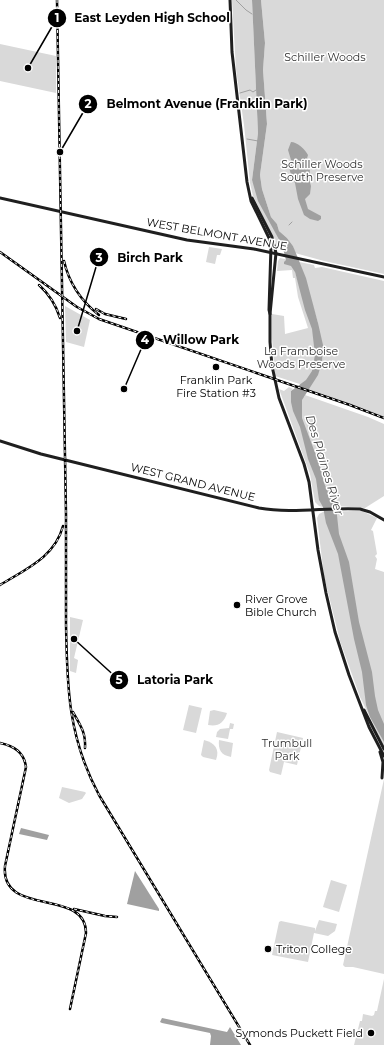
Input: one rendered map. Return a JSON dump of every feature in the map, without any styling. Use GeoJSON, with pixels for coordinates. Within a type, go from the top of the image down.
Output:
{"type":"FeatureCollection","features":[{"type":"Feature","properties":{"kind":"main road"},"geometry":{"type":"LineString","coordinates":[[230,0],[232,52],[246,173],[251,196],[272,237],[274,253],[274,279],[270,314],[270,342],[273,381],[306,471],[311,489],[323,579],[335,632],[349,675],[369,727],[384,756]]}},
{"type":"Feature","properties":{"kind":"main road","name":"WEST BELMONT AVENUE"},"geometry":{"type":"LineString","coordinates":[[0,198],[195,242],[254,249],[384,277]]}},
{"type":"Feature","properties":{"kind":"main road","name":"WEST GRAND AVENUE"},"geometry":{"type":"LineString","coordinates":[[0,441],[37,453],[257,507],[274,510],[364,510],[384,520]]}},
{"type":"Feature","properties":{"kind":"main road"},"geometry":{"type":"LineString","coordinates":[[362,707],[384,749]]}},
{"type":"Feature","properties":{"kind":"main road"},"geometry":{"type":"LineString","coordinates":[[379,747],[383,762],[382,778]]}},
{"type":"Feature","properties":{"kind":"green space","name":"Schiller Woods"},"geometry":{"type":"Polygon","coordinates":[[[232,0],[252,0],[258,133],[252,180],[282,245],[282,251],[277,247],[253,196],[250,183],[236,69],[232,0]]]}},
{"type":"Feature","properties":{"kind":"green space","name":"Schiller Woods South Preserve"},"geometry":{"type":"Polygon","coordinates":[[[261,0],[384,0],[384,274],[295,253],[293,246],[279,231],[277,224],[271,217],[262,189],[260,175],[267,124],[263,70],[265,43],[261,0]]]}},
{"type":"Feature","properties":{"kind":"green space"},"geometry":{"type":"Polygon","coordinates":[[[0,44],[56,56],[56,93],[0,81],[0,44]]]}},
{"type":"Feature","properties":{"kind":"green space"},"geometry":{"type":"Polygon","coordinates":[[[209,247],[222,249],[220,255],[217,255],[215,264],[206,262],[209,247]]]}},
{"type":"Feature","properties":{"kind":"green space"},"geometry":{"type":"Polygon","coordinates":[[[280,258],[314,265],[315,268],[322,267],[384,281],[384,417],[308,390],[309,387],[275,376],[272,314],[284,316],[285,334],[308,328],[298,297],[292,270],[277,271],[278,261],[280,258]],[[302,270],[295,272],[303,298],[318,323],[302,270]]]}},
{"type":"Feature","properties":{"kind":"green space"},"geometry":{"type":"Polygon","coordinates":[[[65,306],[90,320],[84,347],[66,342],[65,306]]]}},
{"type":"Feature","properties":{"kind":"green space","name":"La Framboise Woods Preserve"},"geometry":{"type":"Polygon","coordinates":[[[289,387],[293,389],[291,391],[304,397],[305,395],[384,424],[384,496],[365,508],[336,506],[323,507],[319,506],[315,502],[310,474],[279,389],[284,391],[289,387]]]}},
{"type":"Feature","properties":{"kind":"green space"},"geometry":{"type":"Polygon","coordinates":[[[362,511],[377,518],[371,530],[373,531],[377,554],[375,556],[377,559],[375,569],[384,572],[384,746],[360,697],[340,641],[324,576],[317,518],[319,514],[323,512],[362,511]]]}},
{"type":"Feature","properties":{"kind":"green space"},"geometry":{"type":"Polygon","coordinates":[[[70,617],[83,620],[74,658],[78,660],[76,673],[70,671],[70,617]]]}},
{"type":"Feature","properties":{"kind":"green space"},"geometry":{"type":"Polygon","coordinates":[[[189,705],[202,708],[196,733],[183,730],[189,705]]]}},
{"type":"Feature","properties":{"kind":"green space"},"geometry":{"type":"Polygon","coordinates":[[[214,710],[227,713],[220,724],[208,725],[210,711],[214,710]]]}},
{"type":"Feature","properties":{"kind":"green space"},"geometry":{"type":"Polygon","coordinates":[[[230,723],[234,724],[233,729],[230,729],[228,739],[216,737],[217,732],[220,729],[229,728],[230,723]]]}},
{"type":"Feature","properties":{"kind":"green space","name":"Trumbull Park"},"geometry":{"type":"Polygon","coordinates":[[[277,732],[303,738],[297,765],[284,762],[281,775],[270,772],[269,770],[277,732]]]}},
{"type":"Feature","properties":{"kind":"green space"},"geometry":{"type":"Polygon","coordinates":[[[204,740],[216,747],[216,760],[203,757],[201,755],[204,740]]]}},
{"type":"Feature","properties":{"kind":"green space"},"geometry":{"type":"Polygon","coordinates":[[[219,740],[233,743],[231,757],[221,752],[219,740]]]}},
{"type":"Feature","properties":{"kind":"green space"},"geometry":{"type":"Polygon","coordinates":[[[384,779],[384,974],[353,967],[345,967],[343,965],[384,779]]]}},
{"type":"Feature","properties":{"kind":"green space"},"geometry":{"type":"Polygon","coordinates":[[[62,787],[86,793],[82,799],[69,803],[59,798],[62,787]]]}},
{"type":"Feature","properties":{"kind":"green space"},"geometry":{"type":"Polygon","coordinates":[[[331,880],[347,885],[339,912],[323,907],[331,880]]]}},
{"type":"Feature","properties":{"kind":"green space"},"geometry":{"type":"Polygon","coordinates":[[[319,920],[337,924],[335,931],[328,936],[314,933],[308,962],[272,955],[279,922],[281,921],[315,928],[315,931],[319,920]]]}},
{"type":"Feature","properties":{"kind":"green space","name":"Symonds Puckett Field"},"geometry":{"type":"Polygon","coordinates":[[[384,979],[384,1045],[354,1045],[363,1014],[372,1016],[374,1015],[375,1011],[377,1011],[384,979]]]}},
{"type":"Feature","properties":{"kind":"shaded area"},"geometry":{"type":"Polygon","coordinates":[[[252,0],[261,0],[265,43],[263,70],[267,124],[260,175],[262,189],[271,217],[277,224],[279,231],[293,246],[306,278],[323,345],[322,362],[318,375],[302,400],[302,418],[320,466],[324,483],[336,506],[339,534],[349,562],[359,622],[372,672],[378,710],[384,724],[384,742],[370,717],[366,705],[362,672],[354,639],[338,554],[326,523],[323,507],[319,500],[316,479],[308,459],[300,427],[291,402],[291,391],[306,380],[312,371],[315,355],[312,329],[305,310],[295,272],[291,266],[284,264],[286,260],[282,245],[258,201],[252,180],[258,133],[252,0]]]}},
{"type":"Feature","properties":{"kind":"shaded area"},"geometry":{"type":"Polygon","coordinates":[[[291,142],[301,146],[308,155],[306,162],[310,169],[309,179],[311,186],[310,194],[305,199],[308,209],[321,216],[321,219],[318,221],[310,219],[304,215],[298,199],[295,183],[289,167],[291,160],[288,150],[291,142]]]}},
{"type":"Feature","properties":{"kind":"shaded area"},"geometry":{"type":"Polygon","coordinates":[[[21,828],[49,835],[47,840],[19,834],[21,828]]]}},
{"type":"Feature","properties":{"kind":"shaded area"},"geometry":{"type":"Polygon","coordinates":[[[135,871],[159,909],[159,911],[127,904],[135,871]]]}},
{"type":"Feature","properties":{"kind":"shaded area"},"geometry":{"type":"Polygon","coordinates":[[[162,1018],[227,1032],[230,1027],[241,1045],[210,1045],[210,1033],[162,1023],[160,1022],[162,1018]]]}},
{"type":"Feature","properties":{"kind":"waterway"},"geometry":{"type":"LineString","coordinates":[[236,0],[252,14]]}},
{"type":"Feature","properties":{"kind":"waterway"},"geometry":{"type":"LineString","coordinates":[[240,93],[250,90],[253,92],[256,90]]}},
{"type":"Feature","properties":{"kind":"waterway"},"geometry":{"type":"LineString","coordinates":[[247,139],[258,141]]}},
{"type":"Feature","properties":{"kind":"waterway"},"geometry":{"type":"LineString","coordinates":[[289,225],[292,222]]}},
{"type":"Feature","properties":{"kind":"railway"},"geometry":{"type":"LineString","coordinates":[[57,0],[66,514],[66,647],[71,711],[81,753],[99,795],[250,1045]]}},
{"type":"Feature","properties":{"kind":"railway"},"geometry":{"type":"LineString","coordinates":[[0,252],[77,307],[99,319],[384,418]]}},
{"type":"Feature","properties":{"kind":"railway"},"geometry":{"type":"LineString","coordinates":[[64,261],[69,277],[81,298],[99,315]]}},
{"type":"Feature","properties":{"kind":"railway"},"geometry":{"type":"LineString","coordinates":[[39,285],[52,300],[60,318]]}},
{"type":"Feature","properties":{"kind":"railway"},"geometry":{"type":"LineString","coordinates":[[96,309],[105,314],[126,319]]}},
{"type":"Feature","properties":{"kind":"railway"},"geometry":{"type":"LineString","coordinates":[[0,585],[38,561],[46,554],[59,537],[63,526]]}},
{"type":"Feature","properties":{"kind":"railway"},"geometry":{"type":"LineString","coordinates":[[73,712],[83,733],[85,748]]}},
{"type":"Feature","properties":{"kind":"railway"},"geometry":{"type":"LineString","coordinates":[[0,743],[18,750],[23,757],[26,767],[5,866],[7,882],[16,892],[28,898],[59,905],[73,910],[82,919],[86,933],[70,1009]]}},
{"type":"Feature","properties":{"kind":"railway"},"geometry":{"type":"LineString","coordinates":[[74,909],[105,916],[117,917]]}},
{"type":"Feature","properties":{"kind":"place","name":"East Leyden High School"},"geometry":{"type":"Point","coordinates":[28,68]}},
{"type":"Feature","properties":{"kind":"place","name":"Belmont Avenue (Franklin Park)"},"geometry":{"type":"Point","coordinates":[60,152]}},
{"type":"Feature","properties":{"kind":"place","name":"Birch Park"},"geometry":{"type":"Point","coordinates":[77,331]}},
{"type":"Feature","properties":{"kind":"place","name":"Franklin Park Fire Station #3"},"geometry":{"type":"Point","coordinates":[216,367]}},
{"type":"Feature","properties":{"kind":"place","name":"Willow Park"},"geometry":{"type":"Point","coordinates":[124,389]}},
{"type":"Feature","properties":{"kind":"place","name":"River Grove Bible Church"},"geometry":{"type":"Point","coordinates":[237,605]}},
{"type":"Feature","properties":{"kind":"place","name":"Latoria Park"},"geometry":{"type":"Point","coordinates":[74,639]}},
{"type":"Feature","properties":{"kind":"place","name":"Triton College"},"geometry":{"type":"Point","coordinates":[268,949]}},
{"type":"Feature","properties":{"kind":"place","name":"Symonds Puckett Field"},"geometry":{"type":"Point","coordinates":[371,1033]}},
{"type":"Feature","properties":{"kind":"water label","name":"Des Plaines River"},"geometry":{"type":"Point","coordinates":[325,465]}}]}
